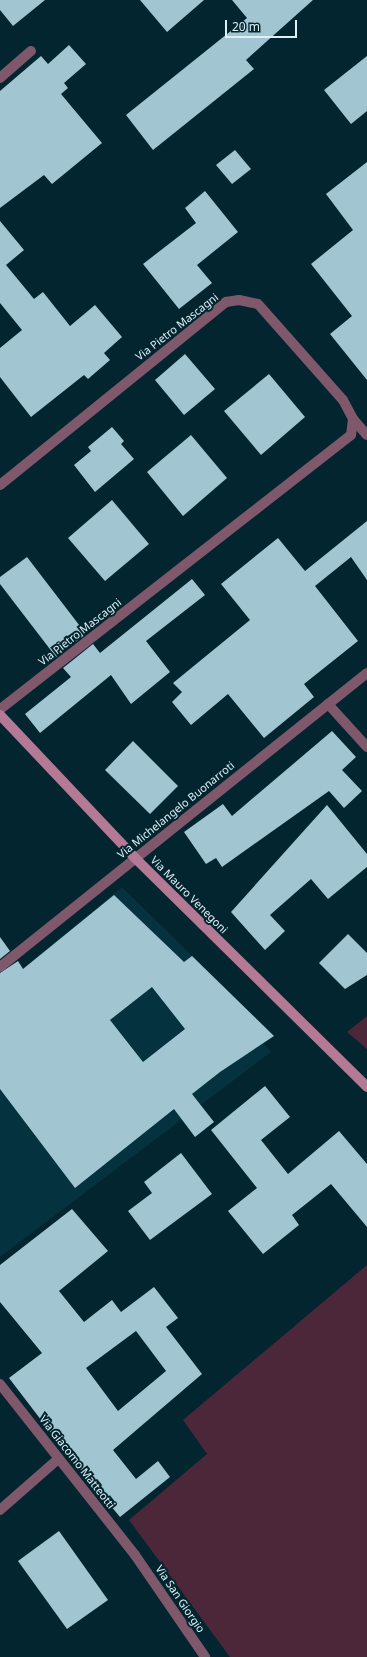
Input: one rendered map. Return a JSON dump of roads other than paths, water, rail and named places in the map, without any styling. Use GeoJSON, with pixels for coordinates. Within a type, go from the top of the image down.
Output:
{"type":"FeatureCollection","features":[{"type":"Feature","properties":{"kind":"main road","name":"Via Mauro Venegoni"},"geometry":{"type":"LineString","coordinates":[[0,715],[135,858],[367,1088]]}},
{"type":"Feature","properties":{"kind":"street"},"geometry":{"type":"LineString","coordinates":[[0,78],[31,51]]}},
{"type":"Feature","properties":{"kind":"street","name":"Via Pietro Mascagni"},"geometry":{"type":"LineString","coordinates":[[0,485],[226,302],[239,300],[258,304],[343,400],[354,419],[367,435]]}},
{"type":"Feature","properties":{"kind":"street","name":"Via Pietro Mascagni"},"geometry":{"type":"LineString","coordinates":[[0,709],[351,435],[354,419]]}},
{"type":"Feature","properties":{"kind":"street","name":"Via Michelangelo Buonarroti"},"geometry":{"type":"LineString","coordinates":[[0,967],[367,673]]}},
{"type":"Feature","properties":{"kind":"street"},"geometry":{"type":"LineString","coordinates":[[328,704],[367,747]]}},
{"type":"Feature","properties":{"kind":"street","name":"Via Giacomo Matteotti"},"geometry":{"type":"LineString","coordinates":[[0,1384],[135,1555]]}},
{"type":"Feature","properties":{"kind":"street"},"geometry":{"type":"LineString","coordinates":[[0,1510],[58,1459]]}},
{"type":"Feature","properties":{"kind":"street","name":"Via San Giorgio"},"geometry":{"type":"LineString","coordinates":[[135,1555],[205,1657]]}}]}
